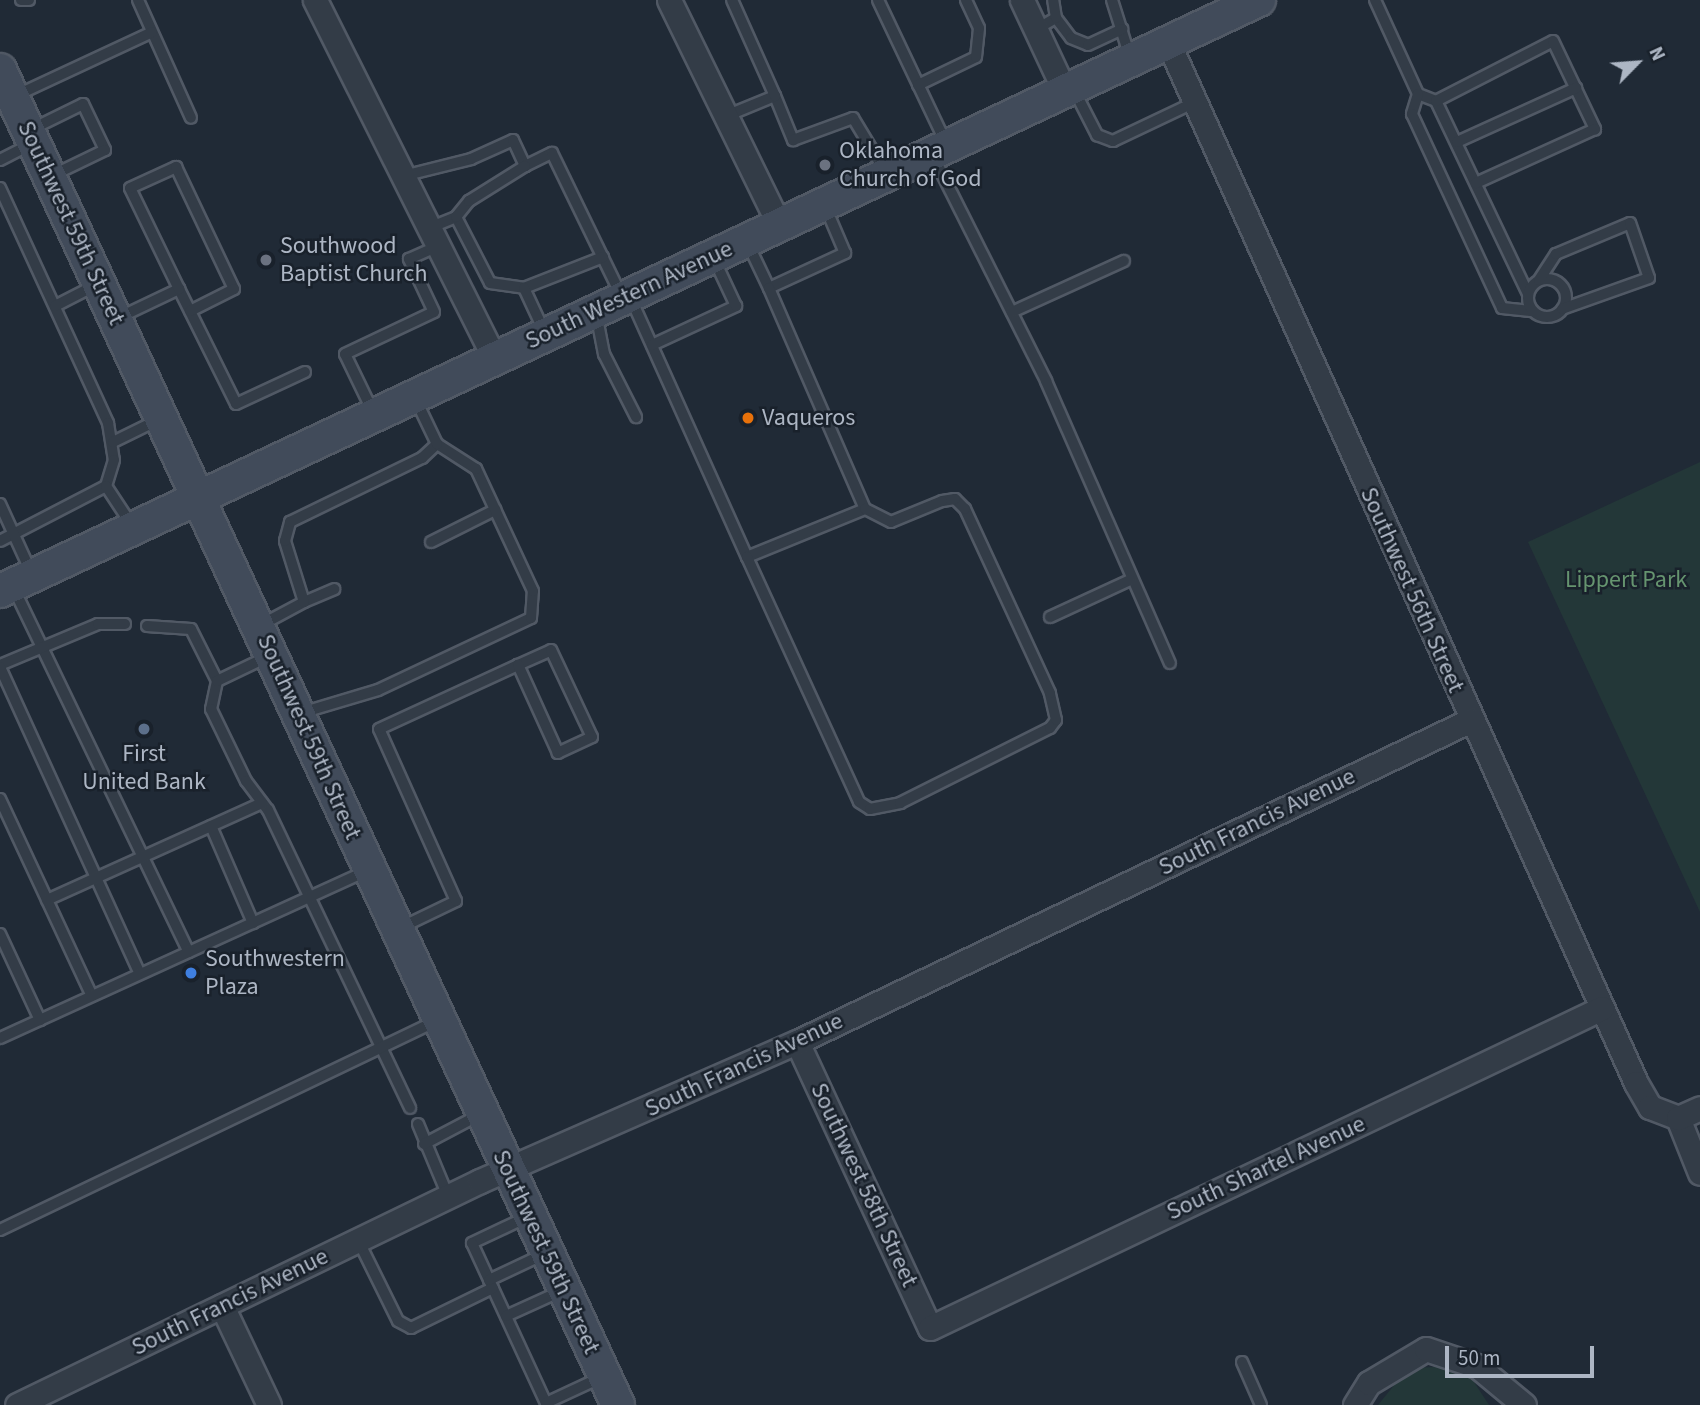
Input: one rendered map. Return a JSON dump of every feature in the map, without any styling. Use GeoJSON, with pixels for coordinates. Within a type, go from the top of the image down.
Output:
{"type":"FeatureCollection","features":[{"type":"Feature","properties":{"kind":"main road","name":"South Western Avenue"},"geometry":{"type":"LineString","coordinates":[[15,583],[1259,0]]}},
{"type":"Feature","properties":{"kind":"main road","name":"Southwest 59th Street"},"geometry":{"type":"LineString","coordinates":[[6,84],[260,625],[368,870],[618,1405]]}},
{"type":"Feature","properties":{"kind":"street"},"geometry":{"type":"LineString","coordinates":[[315,0],[494,358]]}},
{"type":"Feature","properties":{"kind":"street"},"geometry":{"type":"LineString","coordinates":[[669,0],[779,225]]}},
{"type":"Feature","properties":{"kind":"street"},"geometry":{"type":"LineString","coordinates":[[1022,0],[1068,90]]}},
{"type":"Feature","properties":{"kind":"street","name":"Southwest 56th Street"},"geometry":{"type":"LineString","coordinates":[[1168,42],[1602,1009],[1650,1107],[1678,1118]]}},
{"type":"Feature","properties":{"kind":"street","name":"South Francis Avenue"},"geometry":{"type":"LineString","coordinates":[[16,1405],[448,1196],[797,1042],[1471,720]]}},
{"type":"Feature","properties":{"kind":"street","name":"South Shartel Avenue"},"geometry":{"type":"LineString","coordinates":[[930,1328],[1602,1009]]}},
{"type":"Feature","properties":{"kind":"street","name":"Southwest 58th Street"},"geometry":{"type":"LineString","coordinates":[[797,1042],[930,1328]]}},
{"type":"Feature","properties":{"kind":"street"},"geometry":{"type":"LineString","coordinates":[[1700,1108],[1678,1118],[1700,1173]]}},
{"type":"Feature","properties":{"kind":"street"},"geometry":{"type":"LineString","coordinates":[[222,1306],[269,1405]]}},
{"type":"Feature","properties":{"kind":"street"},"geometry":{"type":"LineString","coordinates":[[1355,1405],[1369,1383],[1426,1349],[1477,1366],[1524,1405]]}},
{"type":"Feature","properties":{"kind":"lane"},"geometry":{"type":"LineString","coordinates":[[21,0],[29,0]]}},
{"type":"Feature","properties":{"kind":"lane"},"geometry":{"type":"LineString","coordinates":[[138,0],[191,118]]}},
{"type":"Feature","properties":{"kind":"lane"},"geometry":{"type":"LineString","coordinates":[[732,0],[793,140],[853,118],[887,174]]}},
{"type":"Feature","properties":{"kind":"lane"},"geometry":{"type":"LineString","coordinates":[[878,0],[918,85],[940,150],[1130,580],[1170,663]]}},
{"type":"Feature","properties":{"kind":"lane"},"geometry":{"type":"LineString","coordinates":[[918,85],[976,57],[979,28],[966,0]]}},
{"type":"Feature","properties":{"kind":"lane"},"geometry":{"type":"LineString","coordinates":[[1053,0],[1056,18],[1071,38],[1088,46],[1122,29]]}},
{"type":"Feature","properties":{"kind":"lane"},"geometry":{"type":"LineString","coordinates":[[1112,0],[1131,60]]}},
{"type":"Feature","properties":{"kind":"lane"},"geometry":{"type":"LineString","coordinates":[[1375,0],[1418,94],[1412,114],[1502,308],[1551,316],[1562,309],[1649,278],[1630,223],[1556,254],[1528,294]]}},
{"type":"Feature","properties":{"kind":"lane"},"geometry":{"type":"LineString","coordinates":[[1035,30],[1056,18]]}},
{"type":"Feature","properties":{"kind":"lane"},"geometry":{"type":"LineString","coordinates":[[6,84],[152,32]]}},
{"type":"Feature","properties":{"kind":"lane"},"geometry":{"type":"LineString","coordinates":[[1436,101],[1553,41],[1576,88],[1595,129],[1476,183]]}},
{"type":"Feature","properties":{"kind":"lane"},"geometry":{"type":"LineString","coordinates":[[1457,142],[1576,88]]}},
{"type":"Feature","properties":{"kind":"lane"},"geometry":{"type":"LineString","coordinates":[[1068,90],[1097,135],[1113,141],[1195,102]]}},
{"type":"Feature","properties":{"kind":"lane"},"geometry":{"type":"LineString","coordinates":[[1418,94],[1436,101],[1528,294],[1533,312]]}},
{"type":"Feature","properties":{"kind":"lane"},"geometry":{"type":"LineString","coordinates":[[726,116],[775,96]]}},
{"type":"Feature","properties":{"kind":"lane"},"geometry":{"type":"LineString","coordinates":[[0,160],[83,104],[105,150],[50,177]]}},
{"type":"Feature","properties":{"kind":"lane"},"geometry":{"type":"LineString","coordinates":[[403,176],[471,159],[513,140],[525,166]]}},
{"type":"Feature","properties":{"kind":"lane"},"geometry":{"type":"LineString","coordinates":[[373,414],[345,354],[435,313],[409,259],[456,217],[469,201],[525,166],[552,153],[603,257],[616,301],[652,345],[859,802],[881,811],[900,803],[1056,720],[1050,693],[965,509],[955,499],[942,501],[891,522],[865,509],[746,240]]}},
{"type":"Feature","properties":{"kind":"lane"},"geometry":{"type":"LineString","coordinates":[[190,311],[234,289],[176,167],[130,188],[179,289],[236,404],[305,372]]}},
{"type":"Feature","properties":{"kind":"lane"},"geometry":{"type":"LineString","coordinates":[[0,188],[55,306],[113,442],[106,486],[133,528]]}},
{"type":"Feature","properties":{"kind":"lane"},"geometry":{"type":"LineString","coordinates":[[769,288],[845,253],[824,204]]}},
{"type":"Feature","properties":{"kind":"lane"},"geometry":{"type":"LineString","coordinates":[[456,217],[490,283],[524,288],[603,257]]}},
{"type":"Feature","properties":{"kind":"lane"},"geometry":{"type":"LineString","coordinates":[[652,345],[736,306],[713,256]]}},
{"type":"Feature","properties":{"kind":"lane"},"geometry":{"type":"LineString","coordinates":[[1012,313],[1124,261]]}},
{"type":"Feature","properties":{"kind":"lane"},"geometry":{"type":"LineString","coordinates":[[1539,280],[1562,286],[1562,309]]}},
{"type":"Feature","properties":{"kind":"lane"},"geometry":{"type":"LineString","coordinates":[[55,306],[99,283]]}},
{"type":"Feature","properties":{"kind":"lane"},"geometry":{"type":"LineString","coordinates":[[524,288],[546,334]]}},
{"type":"Feature","properties":{"kind":"lane"},"geometry":{"type":"LineString","coordinates":[[116,320],[179,289]]}},
{"type":"Feature","properties":{"kind":"lane"},"geometry":{"type":"LineString","coordinates":[[616,301],[604,355],[636,417]]}},
{"type":"Feature","properties":{"kind":"lane"},"geometry":{"type":"LineString","coordinates":[[300,713],[378,690],[531,618],[533,591],[476,469],[437,443],[414,395]]}},
{"type":"Feature","properties":{"kind":"lane"},"geometry":{"type":"LineString","coordinates":[[113,442],[162,418]]}},
{"type":"Feature","properties":{"kind":"lane"},"geometry":{"type":"LineString","coordinates":[[304,602],[285,531],[391,478],[437,443]]}},
{"type":"Feature","properties":{"kind":"lane"},"geometry":{"type":"LineString","coordinates":[[0,541],[106,486]]}},
{"type":"Feature","properties":{"kind":"lane"},"geometry":{"type":"LineString","coordinates":[[0,504],[14,535],[15,583],[41,646],[145,856],[189,952]]}},
{"type":"Feature","properties":{"kind":"lane"},"geometry":{"type":"LineString","coordinates":[[747,557],[865,509]]}},
{"type":"Feature","properties":{"kind":"lane"},"geometry":{"type":"LineString","coordinates":[[431,541],[495,510]]}},
{"type":"Feature","properties":{"kind":"lane"},"geometry":{"type":"LineString","coordinates":[[1050,617],[1130,580]]}},
{"type":"Feature","properties":{"kind":"lane"},"geometry":{"type":"LineString","coordinates":[[260,625],[334,589]]}},
{"type":"Feature","properties":{"kind":"lane"},"geometry":{"type":"LineString","coordinates":[[125,624],[98,624],[41,646],[0,666],[140,974]]}},
{"type":"Feature","properties":{"kind":"lane"},"geometry":{"type":"LineString","coordinates":[[147,626],[191,629],[217,681],[211,709],[311,897],[410,1108]]}},
{"type":"Feature","properties":{"kind":"lane"},"geometry":{"type":"LineString","coordinates":[[396,930],[456,901],[379,729],[517,665],[551,650],[592,737],[558,753],[517,665]]}},
{"type":"Feature","properties":{"kind":"lane"},"geometry":{"type":"LineString","coordinates":[[217,681],[273,654]]}},
{"type":"Feature","properties":{"kind":"lane"},"geometry":{"type":"LineString","coordinates":[[0,799],[92,996]]}},
{"type":"Feature","properties":{"kind":"lane"},"geometry":{"type":"LineString","coordinates":[[47,900],[262,803]]}},
{"type":"Feature","properties":{"kind":"lane"},"geometry":{"type":"LineString","coordinates":[[211,826],[253,923]]}},
{"type":"Feature","properties":{"kind":"lane"},"geometry":{"type":"LineString","coordinates":[[0,1038],[368,870]]}},
{"type":"Feature","properties":{"kind":"lane"},"geometry":{"type":"LineString","coordinates":[[0,934],[40,1020]]}},
{"type":"Feature","properties":{"kind":"lane"},"geometry":{"type":"LineString","coordinates":[[0,1230],[438,1021]]}},
{"type":"Feature","properties":{"kind":"lane"},"geometry":{"type":"LineString","coordinates":[[424,1144],[482,1114]]}},
{"type":"Feature","properties":{"kind":"lane"},"geometry":{"type":"LineString","coordinates":[[418,1124],[424,1144],[448,1196]]}},
{"type":"Feature","properties":{"kind":"lane"},"geometry":{"type":"LineString","coordinates":[[530,1216],[472,1243],[546,1404],[604,1376]]}},
{"type":"Feature","properties":{"kind":"lane"},"geometry":{"type":"LineString","coordinates":[[358,1240],[398,1321],[411,1328],[547,1253]]}},
{"type":"Feature","properties":{"kind":"lane"},"geometry":{"type":"LineString","coordinates":[[506,1316],[564,1289]]}},
{"type":"Feature","properties":{"kind":"lane"},"geometry":{"type":"LineString","coordinates":[[1242,1362],[1261,1405]]}},
{"type":"Feature","properties":{"kind":"green space","name":"Lippert Park"},"geometry":{"type":"Polygon","coordinates":[[[1700,462],[1700,912],[1528,542],[1700,462]]]}},
{"type":"Feature","properties":{"kind":"green space"},"geometry":{"type":"Polygon","coordinates":[[[1435,1367],[1470,1376],[1489,1405],[1378,1405],[1408,1368],[1435,1367]]]}},
{"type":"Feature","properties":{"kind":"place","name":"Oklahoma Church of God"},"geometry":{"type":"Point","coordinates":[825,165]}},
{"type":"Feature","properties":{"kind":"place","name":"Southwood Baptist Church"},"geometry":{"type":"Point","coordinates":[266,260]}},
{"type":"Feature","properties":{"kind":"place","name":"Vaqueros"},"geometry":{"type":"Point","coordinates":[748,418]}},
{"type":"Feature","properties":{"kind":"place","name":"First United Bank"},"geometry":{"type":"Point","coordinates":[144,729]}},
{"type":"Feature","properties":{"kind":"place","name":"Southwestern Plaza"},"geometry":{"type":"Point","coordinates":[191,973]}}]}
